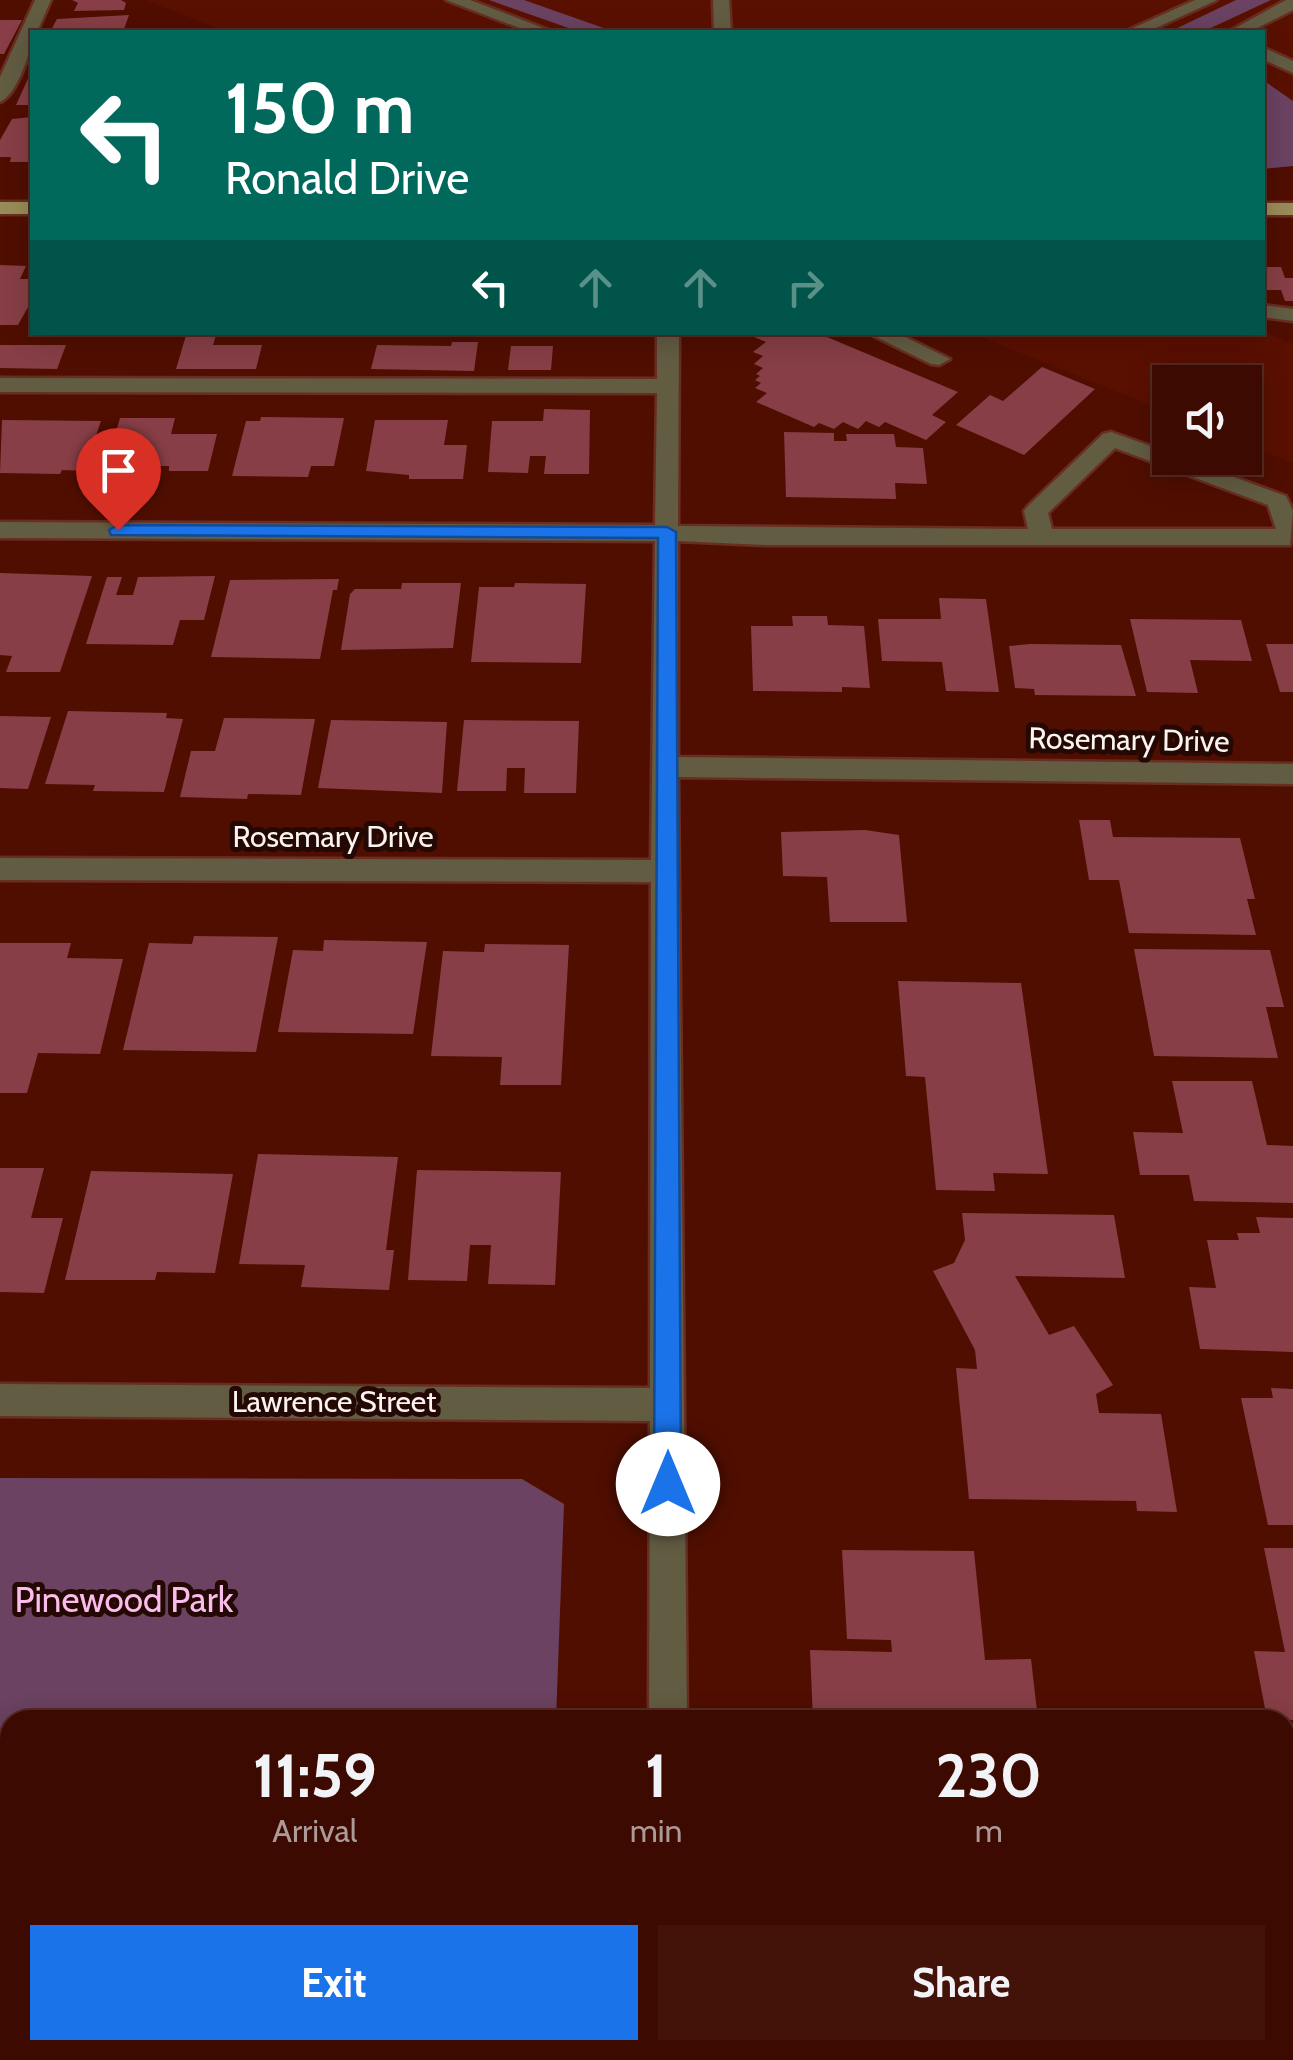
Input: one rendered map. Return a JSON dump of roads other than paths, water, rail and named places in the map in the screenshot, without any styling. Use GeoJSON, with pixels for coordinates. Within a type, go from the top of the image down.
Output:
{"type":"FeatureCollection","features":[{"type":"Feature","properties":{"kind":"main road"},"geometry":{"type":"LineString","coordinates":[[0,208],[30,208]]}},
{"type":"Feature","properties":{"kind":"main road"},"geometry":{"type":"LineString","coordinates":[[1265,209],[1293,209]]}},
{"type":"Feature","properties":{"kind":"street"},"geometry":{"type":"LineString","coordinates":[[0,96],[43,0]]}},
{"type":"Feature","properties":{"kind":"street"},"geometry":{"type":"LineString","coordinates":[[454,0],[539,30]]}},
{"type":"Feature","properties":{"kind":"street"},"geometry":{"type":"LineString","coordinates":[[722,0],[723,30]]}},
{"type":"Feature","properties":{"kind":"street"},"geometry":{"type":"LineString","coordinates":[[1138,30],[1209,0]]}},
{"type":"Feature","properties":{"kind":"street"},"geometry":{"type":"LineString","coordinates":[[1241,30],[1293,2]]}},
{"type":"Feature","properties":{"kind":"street"},"geometry":{"type":"LineString","coordinates":[[1265,54],[1293,68]]}},
{"type":"Feature","properties":{"kind":"street"},"geometry":{"type":"LineString","coordinates":[[1265,311],[1293,315]]}},
{"type":"Feature","properties":{"kind":"street"},"geometry":{"type":"LineString","coordinates":[[668,335],[668,1710]]}},
{"type":"Feature","properties":{"kind":"street"},"geometry":{"type":"LineString","coordinates":[[883,335],[939,359]]}},
{"type":"Feature","properties":{"kind":"street"},"geometry":{"type":"LineString","coordinates":[[0,385],[668,386]]}},
{"type":"Feature","properties":{"kind":"street"},"geometry":{"type":"LineString","coordinates":[[0,530],[667,532],[766,538],[1290,537],[1278,501],[1111,438],[1036,511],[1042,537]]}},
{"type":"Feature","properties":{"kind":"street","name":"Rosemary Drive"},"geometry":{"type":"LineString","coordinates":[[665,767],[1293,774]]}},
{"type":"Feature","properties":{"kind":"street","name":"Rosemary Drive"},"geometry":{"type":"LineString","coordinates":[[0,869],[666,871]]}},
{"type":"Feature","properties":{"kind":"street","name":"Lawrence Street"},"geometry":{"type":"LineString","coordinates":[[0,1400],[668,1405]]}},
{"type":"Feature","properties":{"kind":"park label","name":"Pinewood Park"},"geometry":{"type":"Point","coordinates":[124,1600]}}]}
